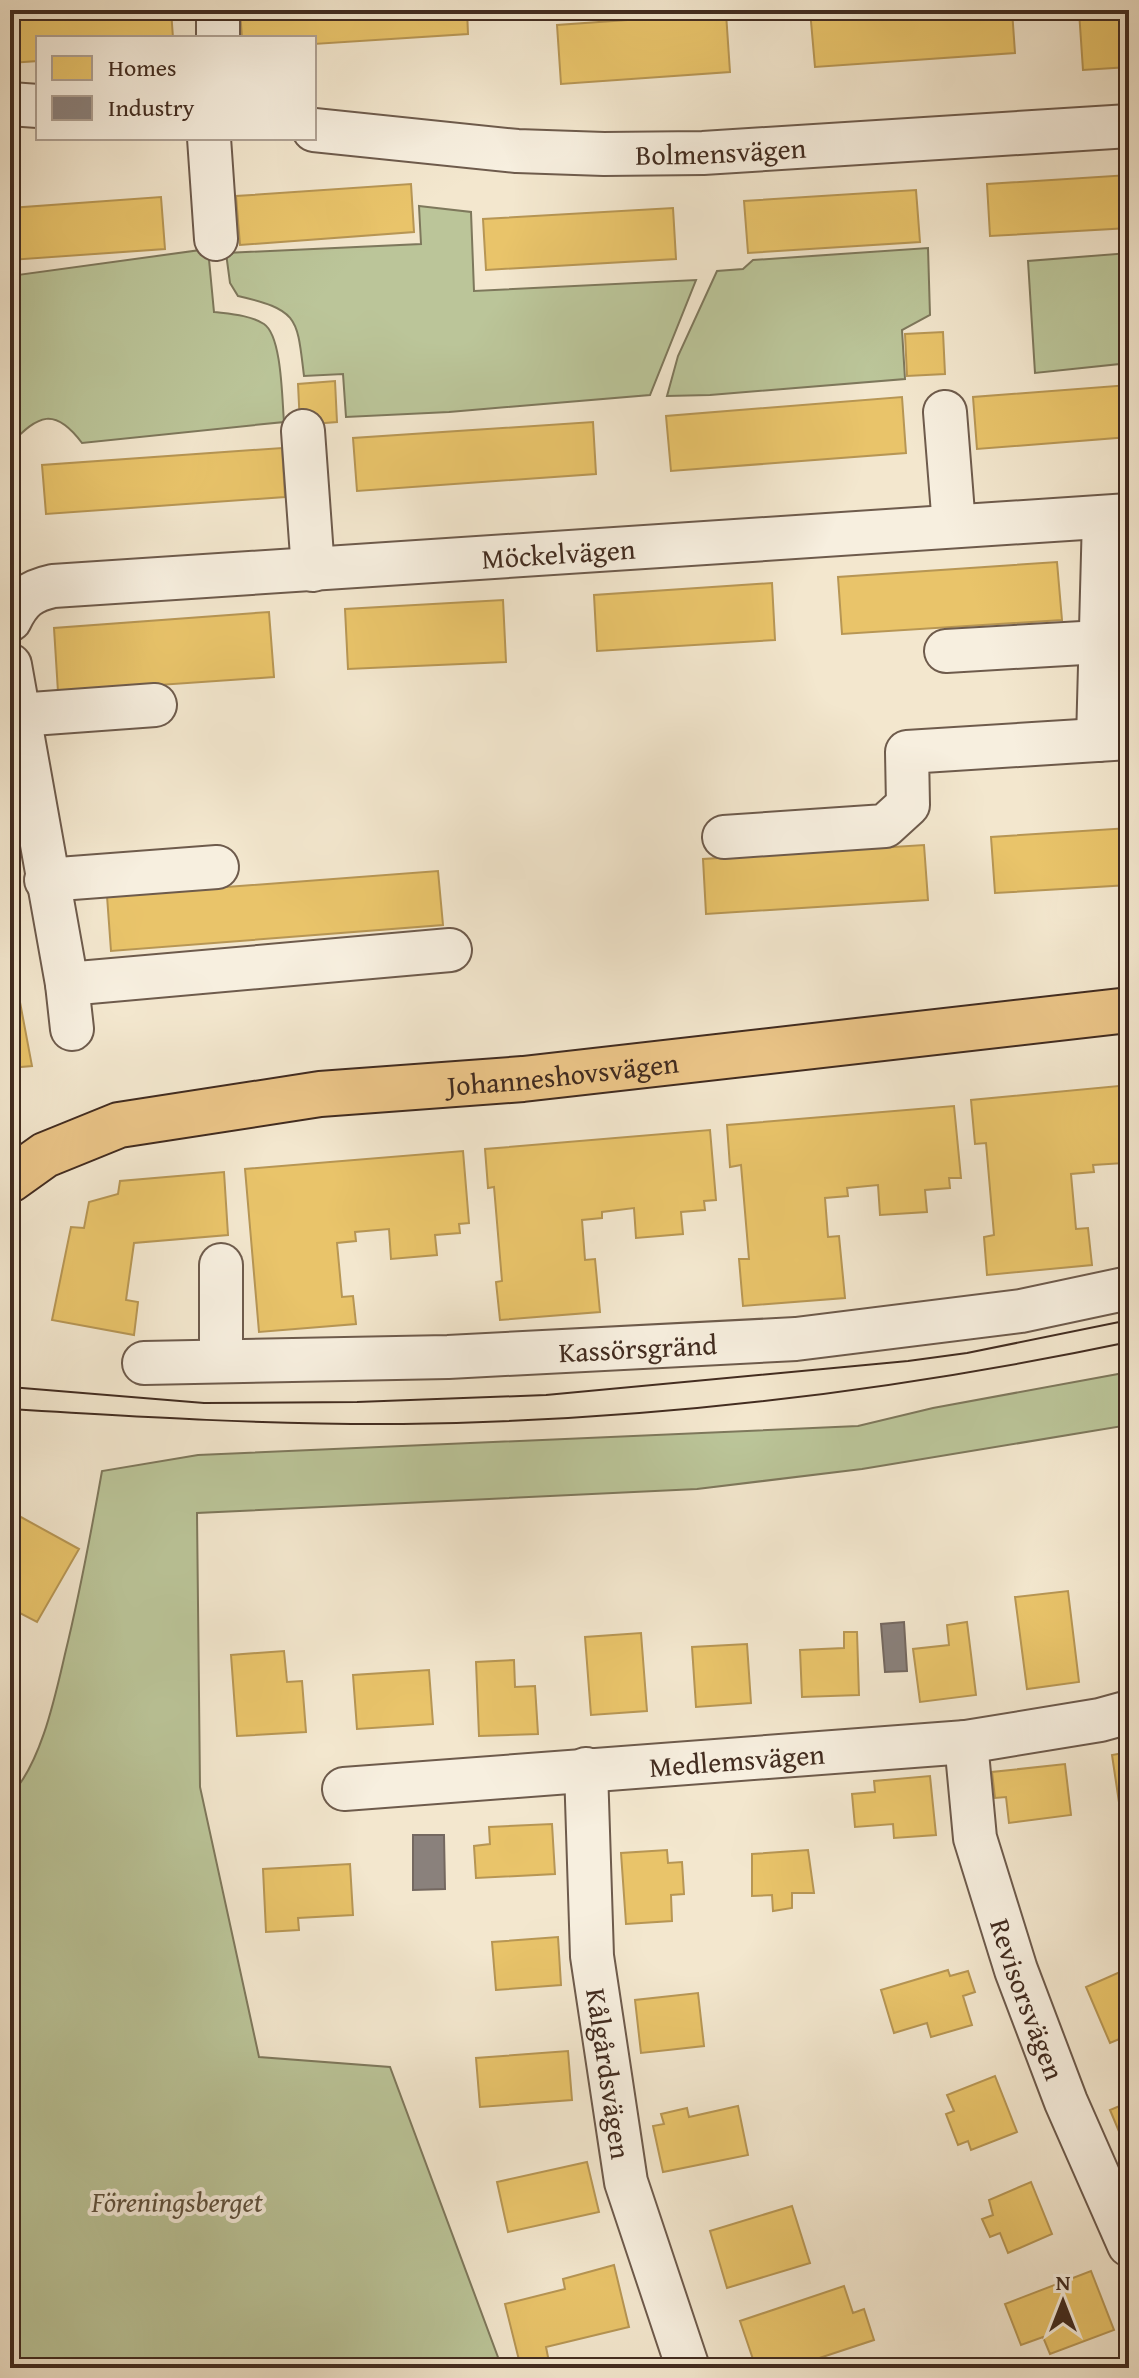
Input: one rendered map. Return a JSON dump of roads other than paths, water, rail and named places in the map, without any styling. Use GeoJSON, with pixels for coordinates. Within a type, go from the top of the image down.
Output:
{"type":"FeatureCollection","features":[{"type":"Feature","properties":{"kind":"main road","name":"Johanneshovsvägen"},"geometry":{"type":"LineString","coordinates":[[10,1180],[45,1155],[119,1125],[320,1094],[523,1079],[1129,1010]]}},
{"type":"Feature","properties":{"kind":"street"},"geometry":{"type":"LineString","coordinates":[[218,10],[218,36]]}},
{"type":"Feature","properties":{"kind":"street"},"geometry":{"type":"LineString","coordinates":[[10,104],[36,106]]}},
{"type":"Feature","properties":{"kind":"street","name":"Bolmensvägen"},"geometry":{"type":"LineString","coordinates":[[316,130],[517,151],[604,154],[703,153],[1129,126]]}},
{"type":"Feature","properties":{"kind":"street"},"geometry":{"type":"LineString","coordinates":[[209,140],[216,239]]}},
{"type":"Feature","properties":{"kind":"street"},"geometry":{"type":"LineString","coordinates":[[945,412],[954,526]]}},
{"type":"Feature","properties":{"kind":"street"},"geometry":{"type":"LineString","coordinates":[[303,431],[313,570]]}},
{"type":"Feature","properties":{"kind":"street","name":"Möckelvägen"},"geometry":{"type":"LineString","coordinates":[[13,606],[33,591],[53,586],[1116,516],[1100,642],[1114,739],[907,752],[908,805],[885,826],[724,837]]}},
{"type":"Feature","properties":{"kind":"street"},"geometry":{"type":"LineString","coordinates":[[946,651],[1100,642]]}},
{"type":"Feature","properties":{"kind":"street"},"geometry":{"type":"LineString","coordinates":[[10,665],[18,715],[20,780],[46,880],[67,984],[72,1029]]}},
{"type":"Feature","properties":{"kind":"street"},"geometry":{"type":"LineString","coordinates":[[18,715],[155,705]]}},
{"type":"Feature","properties":{"kind":"street"},"geometry":{"type":"LineString","coordinates":[[46,880],[217,867]]}},
{"type":"Feature","properties":{"kind":"street"},"geometry":{"type":"LineString","coordinates":[[67,984],[450,950]]}},
{"type":"Feature","properties":{"kind":"street"},"geometry":{"type":"LineString","coordinates":[[221,1265],[221,1360]]}},
{"type":"Feature","properties":{"kind":"street","name":"Kassörsgränd"},"geometry":{"type":"LineString","coordinates":[[144,1363],[448,1357],[796,1339],[1021,1311],[1129,1288]]}},
{"type":"Feature","properties":{"kind":"street","name":"Medlemsvägen"},"geometry":{"type":"LineString","coordinates":[[344,1789],[966,1742],[1100,1720],[1129,1712]]}},
{"type":"Feature","properties":{"kind":"street","name":"Revisorsvägen"},"geometry":{"type":"LineString","coordinates":[[966,1742],[975,1838],[1016,1970],[1066,2102],[1129,2245]]}},
{"type":"Feature","properties":{"kind":"street","name":"Kålgårdsvägen"},"geometry":{"type":"LineString","coordinates":[[586,1769],[592,1956],[626,2182],[688,2368]]}},
{"type":"Feature","properties":{"kind":"tram line"},"geometry":{"type":"LineString","coordinates":[[10,1387],[204,1403],[357,1402],[546,1395],[908,1361],[967,1353],[1129,1320]]}},
{"type":"Feature","properties":{"kind":"tram line"},"geometry":{"type":"LineString","coordinates":[[10,1409],[206,1420],[354,1424],[586,1417],[768,1401],[859,1389],[1129,1342]]}},
{"type":"Feature","properties":{"kind":"park label","name":"Föreningsberget"},"geometry":{"type":"Point","coordinates":[177,2201]}}]}
